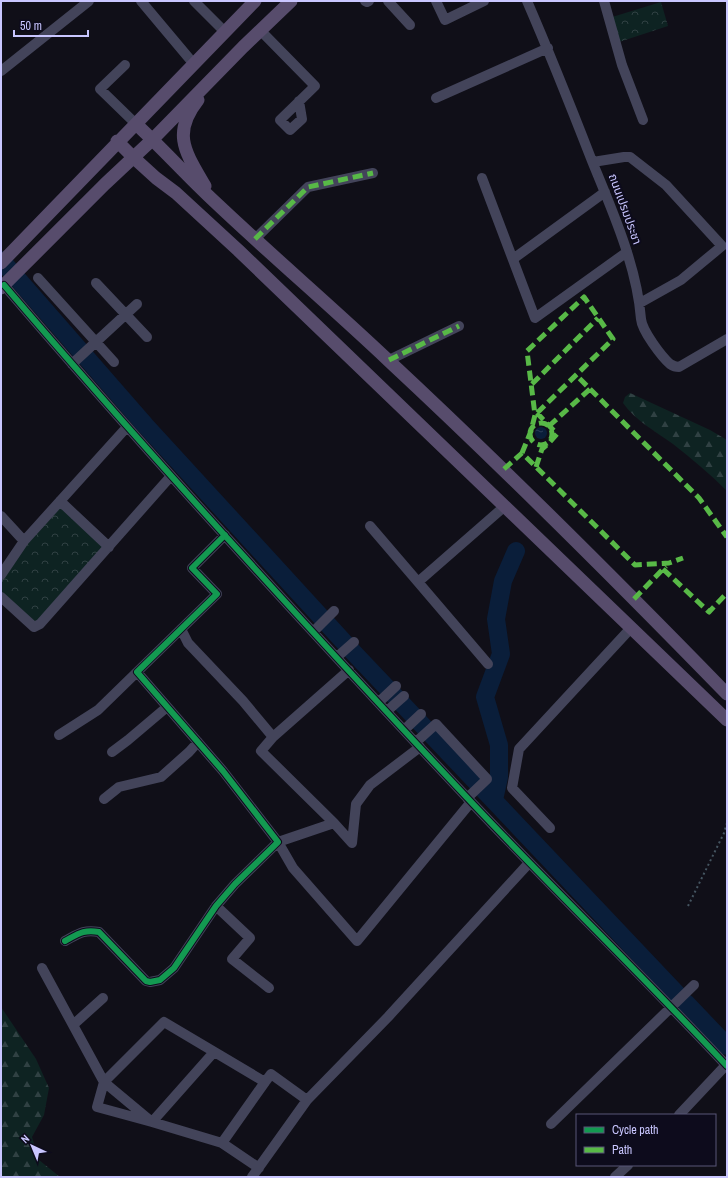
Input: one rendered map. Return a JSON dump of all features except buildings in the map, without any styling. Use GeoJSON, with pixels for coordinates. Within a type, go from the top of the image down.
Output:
{"type":"FeatureCollection","features":[{"type":"Feature","properties":{"kind":"main road"},"geometry":{"type":"LineString","coordinates":[[5,258],[254,1]]}},
{"type":"Feature","properties":{"kind":"main road"},"geometry":{"type":"LineString","coordinates":[[4,284],[105,184],[134,158],[243,46],[290,1]]}},
{"type":"Feature","properties":{"kind":"main road"},"geometry":{"type":"LineString","coordinates":[[214,201],[189,159],[184,146],[183,130],[193,107],[243,46]]}},
{"type":"Feature","properties":{"kind":"main road"},"geometry":{"type":"LineString","coordinates":[[136,124],[153,139],[214,201],[389,360],[534,500],[727,694]]}},
{"type":"Feature","properties":{"kind":"main road"},"geometry":{"type":"LineString","coordinates":[[118,141],[156,178],[176,193],[238,250],[727,721]]}},
{"type":"Feature","properties":{"kind":"main road"},"geometry":{"type":"LineString","coordinates":[[105,184],[117,175],[130,170],[144,171],[156,178]]}},
{"type":"Feature","properties":{"kind":"street"},"geometry":{"type":"LineString","coordinates":[[1,71],[89,1]]}},
{"type":"Feature","properties":{"kind":"street"},"geometry":{"type":"LineString","coordinates":[[141,1],[194,64]]}},
{"type":"Feature","properties":{"kind":"street"},"geometry":{"type":"LineString","coordinates":[[194,1],[225,32]]}},
{"type":"Feature","properties":{"kind":"street"},"geometry":{"type":"LineString","coordinates":[[388,1],[410,25]]}},
{"type":"Feature","properties":{"kind":"street"},"geometry":{"type":"LineString","coordinates":[[436,1],[446,20],[484,1]]}},
{"type":"Feature","properties":{"kind":"street","name":"ถนนเปรมประชา"},"geometry":{"type":"LineString","coordinates":[[527,1],[548,48],[627,252],[640,303],[641,323],[655,346],[671,366],[679,367],[727,339]]}},
{"type":"Feature","properties":{"kind":"street"},"geometry":{"type":"LineString","coordinates":[[604,1],[622,64],[643,120]]}},
{"type":"Feature","properties":{"kind":"street"},"geometry":{"type":"LineString","coordinates":[[260,30],[315,86],[300,101]]}},
{"type":"Feature","properties":{"kind":"street"},"geometry":{"type":"LineString","coordinates":[[436,98],[548,48]]}},
{"type":"Feature","properties":{"kind":"street"},"geometry":{"type":"LineString","coordinates":[[125,65],[100,89],[136,124]]}},
{"type":"Feature","properties":{"kind":"street"},"geometry":{"type":"LineString","coordinates":[[593,162],[624,156],[630,157],[666,185],[722,246],[681,280],[640,303]]}},
{"type":"Feature","properties":{"kind":"street"},"geometry":{"type":"LineString","coordinates":[[255,239],[308,187],[373,172]]}},
{"type":"Feature","properties":{"kind":"street"},"geometry":{"type":"LineString","coordinates":[[482,178],[535,318],[627,252]]}},
{"type":"Feature","properties":{"kind":"street"},"geometry":{"type":"LineString","coordinates":[[513,259],[605,192]]}},
{"type":"Feature","properties":{"kind":"street"},"geometry":{"type":"LineString","coordinates":[[38,278],[93,345],[114,362]]}},
{"type":"Feature","properties":{"kind":"street"},"geometry":{"type":"LineString","coordinates":[[96,283],[147,337]]}},
{"type":"Feature","properties":{"kind":"street"},"geometry":{"type":"LineString","coordinates":[[4,284],[74,362],[127,427],[171,476],[225,535],[316,628],[337,658],[529,863],[671,1006],[727,1066],[680,1114]]}},
{"type":"Feature","properties":{"kind":"street"},"geometry":{"type":"LineString","coordinates":[[74,362],[137,304]]}},
{"type":"Feature","properties":{"kind":"street"},"geometry":{"type":"LineString","coordinates":[[389,360],[459,326]]}},
{"type":"Feature","properties":{"kind":"street"},"geometry":{"type":"LineString","coordinates":[[1,575],[24,541],[127,427]]}},
{"type":"Feature","properties":{"kind":"street"},"geometry":{"type":"LineString","coordinates":[[1,597],[34,628],[40,624],[171,476]]}},
{"type":"Feature","properties":{"kind":"street"},"geometry":{"type":"LineString","coordinates":[[60,501],[109,547]]}},
{"type":"Feature","properties":{"kind":"street"},"geometry":{"type":"LineString","coordinates":[[418,582],[504,506]]}},
{"type":"Feature","properties":{"kind":"street"},"geometry":{"type":"LineString","coordinates":[[1,516],[24,541]]}},
{"type":"Feature","properties":{"kind":"street"},"geometry":{"type":"LineString","coordinates":[[370,526],[488,664]]}},
{"type":"Feature","properties":{"kind":"street"},"geometry":{"type":"LineString","coordinates":[[58,735],[98,710],[217,594],[192,568],[225,535]]}},
{"type":"Feature","properties":{"kind":"street"},"geometry":{"type":"LineString","coordinates":[[316,628],[334,611]]}},
{"type":"Feature","properties":{"kind":"street"},"geometry":{"type":"LineString","coordinates":[[181,628],[188,643],[243,701],[273,737]]}},
{"type":"Feature","properties":{"kind":"street"},"geometry":{"type":"LineString","coordinates":[[550,828],[512,788],[519,748],[631,628]]}},
{"type":"Feature","properties":{"kind":"street"},"geometry":{"type":"LineString","coordinates":[[337,658],[354,642]]}},
{"type":"Feature","properties":{"kind":"street"},"geometry":{"type":"LineString","coordinates":[[137,672],[223,771],[278,842],[293,868],[357,940],[469,799],[487,779],[436,724],[370,785],[356,804],[352,843],[334,823],[261,751],[273,737],[349,670]]}},
{"type":"Feature","properties":{"kind":"street"},"geometry":{"type":"LineString","coordinates":[[379,702],[396,686]]}},
{"type":"Feature","properties":{"kind":"street"},"geometry":{"type":"LineString","coordinates":[[387,711],[404,696]]}},
{"type":"Feature","properties":{"kind":"street"},"geometry":{"type":"LineString","coordinates":[[112,752],[167,707]]}},
{"type":"Feature","properties":{"kind":"street"},"geometry":{"type":"LineString","coordinates":[[404,729],[421,714]]}},
{"type":"Feature","properties":{"kind":"street"},"geometry":{"type":"LineString","coordinates":[[104,799],[119,787],[161,777],[198,742]]}},
{"type":"Feature","properties":{"kind":"street"},"geometry":{"type":"LineString","coordinates":[[65,941],[82,932],[99,932],[146,981],[150,982],[163,978],[174,968],[216,906],[235,884],[278,842],[334,823]]}},
{"type":"Feature","properties":{"kind":"street"},"geometry":{"type":"LineString","coordinates":[[252,1177],[307,1100],[388,1017],[529,863]]}},
{"type":"Feature","properties":{"kind":"street"},"geometry":{"type":"LineString","coordinates":[[216,906],[250,938],[232,959],[269,988]]}},
{"type":"Feature","properties":{"kind":"street"},"geometry":{"type":"LineString","coordinates":[[42,968],[104,1082],[152,1122]]}},
{"type":"Feature","properties":{"kind":"street"},"geometry":{"type":"LineString","coordinates":[[551,1124],[694,985]]}},
{"type":"Feature","properties":{"kind":"street"},"geometry":{"type":"LineString","coordinates":[[73,1025],[103,998]]}},
{"type":"Feature","properties":{"kind":"street"},"geometry":{"type":"LineString","coordinates":[[259,1168],[222,1144],[152,1122],[97,1107],[104,1082],[164,1022],[265,1082]]}},
{"type":"Feature","properties":{"kind":"street"},"geometry":{"type":"LineString","coordinates":[[152,1122],[214,1052]]}},
{"type":"Feature","properties":{"kind":"street"},"geometry":{"type":"LineString","coordinates":[[222,1144],[271,1074],[307,1100]]}},
{"type":"Feature","properties":{"kind":"street"},"geometry":{"type":"LineString","coordinates":[[615,1177],[627,1166]]}},
{"type":"Feature","properties":{"kind":"path"},"geometry":{"type":"LineString","coordinates":[[688,906],[724,833],[727,823]]}},
{"type":"Feature","properties":{"kind":"green space"},"geometry":{"type":"Polygon","coordinates":[[[661,2],[668,26],[616,43],[609,18],[661,2]]]}},
{"type":"Feature","properties":{"kind":"green space"},"geometry":{"type":"Polygon","coordinates":[[[630,393],[710,430],[727,440],[727,491],[687,455],[646,425],[628,409],[623,403],[625,397],[630,393]]]}},
{"type":"Feature","properties":{"kind":"green space"},"geometry":{"type":"Polygon","coordinates":[[[60,501],[109,547],[34,627],[1,597],[1,575],[60,501]]]}},
{"type":"Feature","properties":{"kind":"green space"},"geometry":{"type":"Polygon","coordinates":[[[1,1007],[36,1059],[49,1088],[44,1115],[32,1137],[39,1160],[60,1177],[1,1177],[1,1007]]]}},
{"type":"Feature","properties":{"kind":"water"},"geometry":{"type":"Polygon","coordinates":[[[539,427],[543,427],[547,433],[543,439],[539,439],[535,435],[535,431],[539,427]]]}},
{"type":"Feature","properties":{"kind":"waterway"},"geometry":{"type":"LineString","coordinates":[[1,260],[145,425],[354,653],[677,994]]}},
{"type":"Feature","properties":{"kind":"waterway"},"geometry":{"type":"LineString","coordinates":[[494,800],[499,777],[499,745],[485,697],[501,654],[496,619],[503,581],[516,551]]}},
{"type":"Feature","properties":{"kind":"waterway"},"geometry":{"type":"LineString","coordinates":[[686,1003],[727,1046]]}},
{"type":"Feature","properties":{"kind":"marked path"},"geometry":{"type":"LineString","coordinates":[[255,239],[308,187],[373,173]]}},
{"type":"Feature","properties":{"kind":"marked path"},"geometry":{"type":"LineString","coordinates":[[522,453],[531,431],[535,415],[527,351],[584,297],[613,339],[535,415]]}},
{"type":"Feature","properties":{"kind":"marked path"},"geometry":{"type":"LineString","coordinates":[[532,384],[598,318]]}},
{"type":"Feature","properties":{"kind":"marked path"},"geometry":{"type":"LineString","coordinates":[[389,360],[459,326]]}},
{"type":"Feature","properties":{"kind":"marked path"},"geometry":{"type":"LineString","coordinates":[[549,426],[590,389],[576,375]]}},
{"type":"Feature","properties":{"kind":"marked path"},"geometry":{"type":"LineString","coordinates":[[590,389],[699,498],[727,537]]}},
{"type":"Feature","properties":{"kind":"marked path"},"geometry":{"type":"LineString","coordinates":[[536,467],[542,449],[557,434],[537,413]]}},
{"type":"Feature","properties":{"kind":"marked path"},"geometry":{"type":"LineString","coordinates":[[541,423],[549,426],[552,434],[549,442],[541,445],[533,442],[530,434],[533,426],[541,423]]}},
{"type":"Feature","properties":{"kind":"marked path"},"geometry":{"type":"LineString","coordinates":[[504,469],[522,453],[635,565],[669,563],[683,558]]}},
{"type":"Feature","properties":{"kind":"marked path"},"geometry":{"type":"LineString","coordinates":[[634,599],[666,566]]}},
{"type":"Feature","properties":{"kind":"marked path"},"geometry":{"type":"LineString","coordinates":[[663,569],[709,612],[727,593]]}},
{"type":"Feature","properties":{"kind":"cycle path"},"geometry":{"type":"LineString","coordinates":[[4,285],[177,483],[354,677],[505,838],[727,1066]]}},
{"type":"Feature","properties":{"kind":"cycle path"},"geometry":{"type":"LineString","coordinates":[[65,941],[85,932],[99,932],[146,981],[150,982],[160,980],[174,968],[216,906],[235,884],[278,842],[223,771],[137,672],[217,594],[192,568],[225,535]]}}]}
